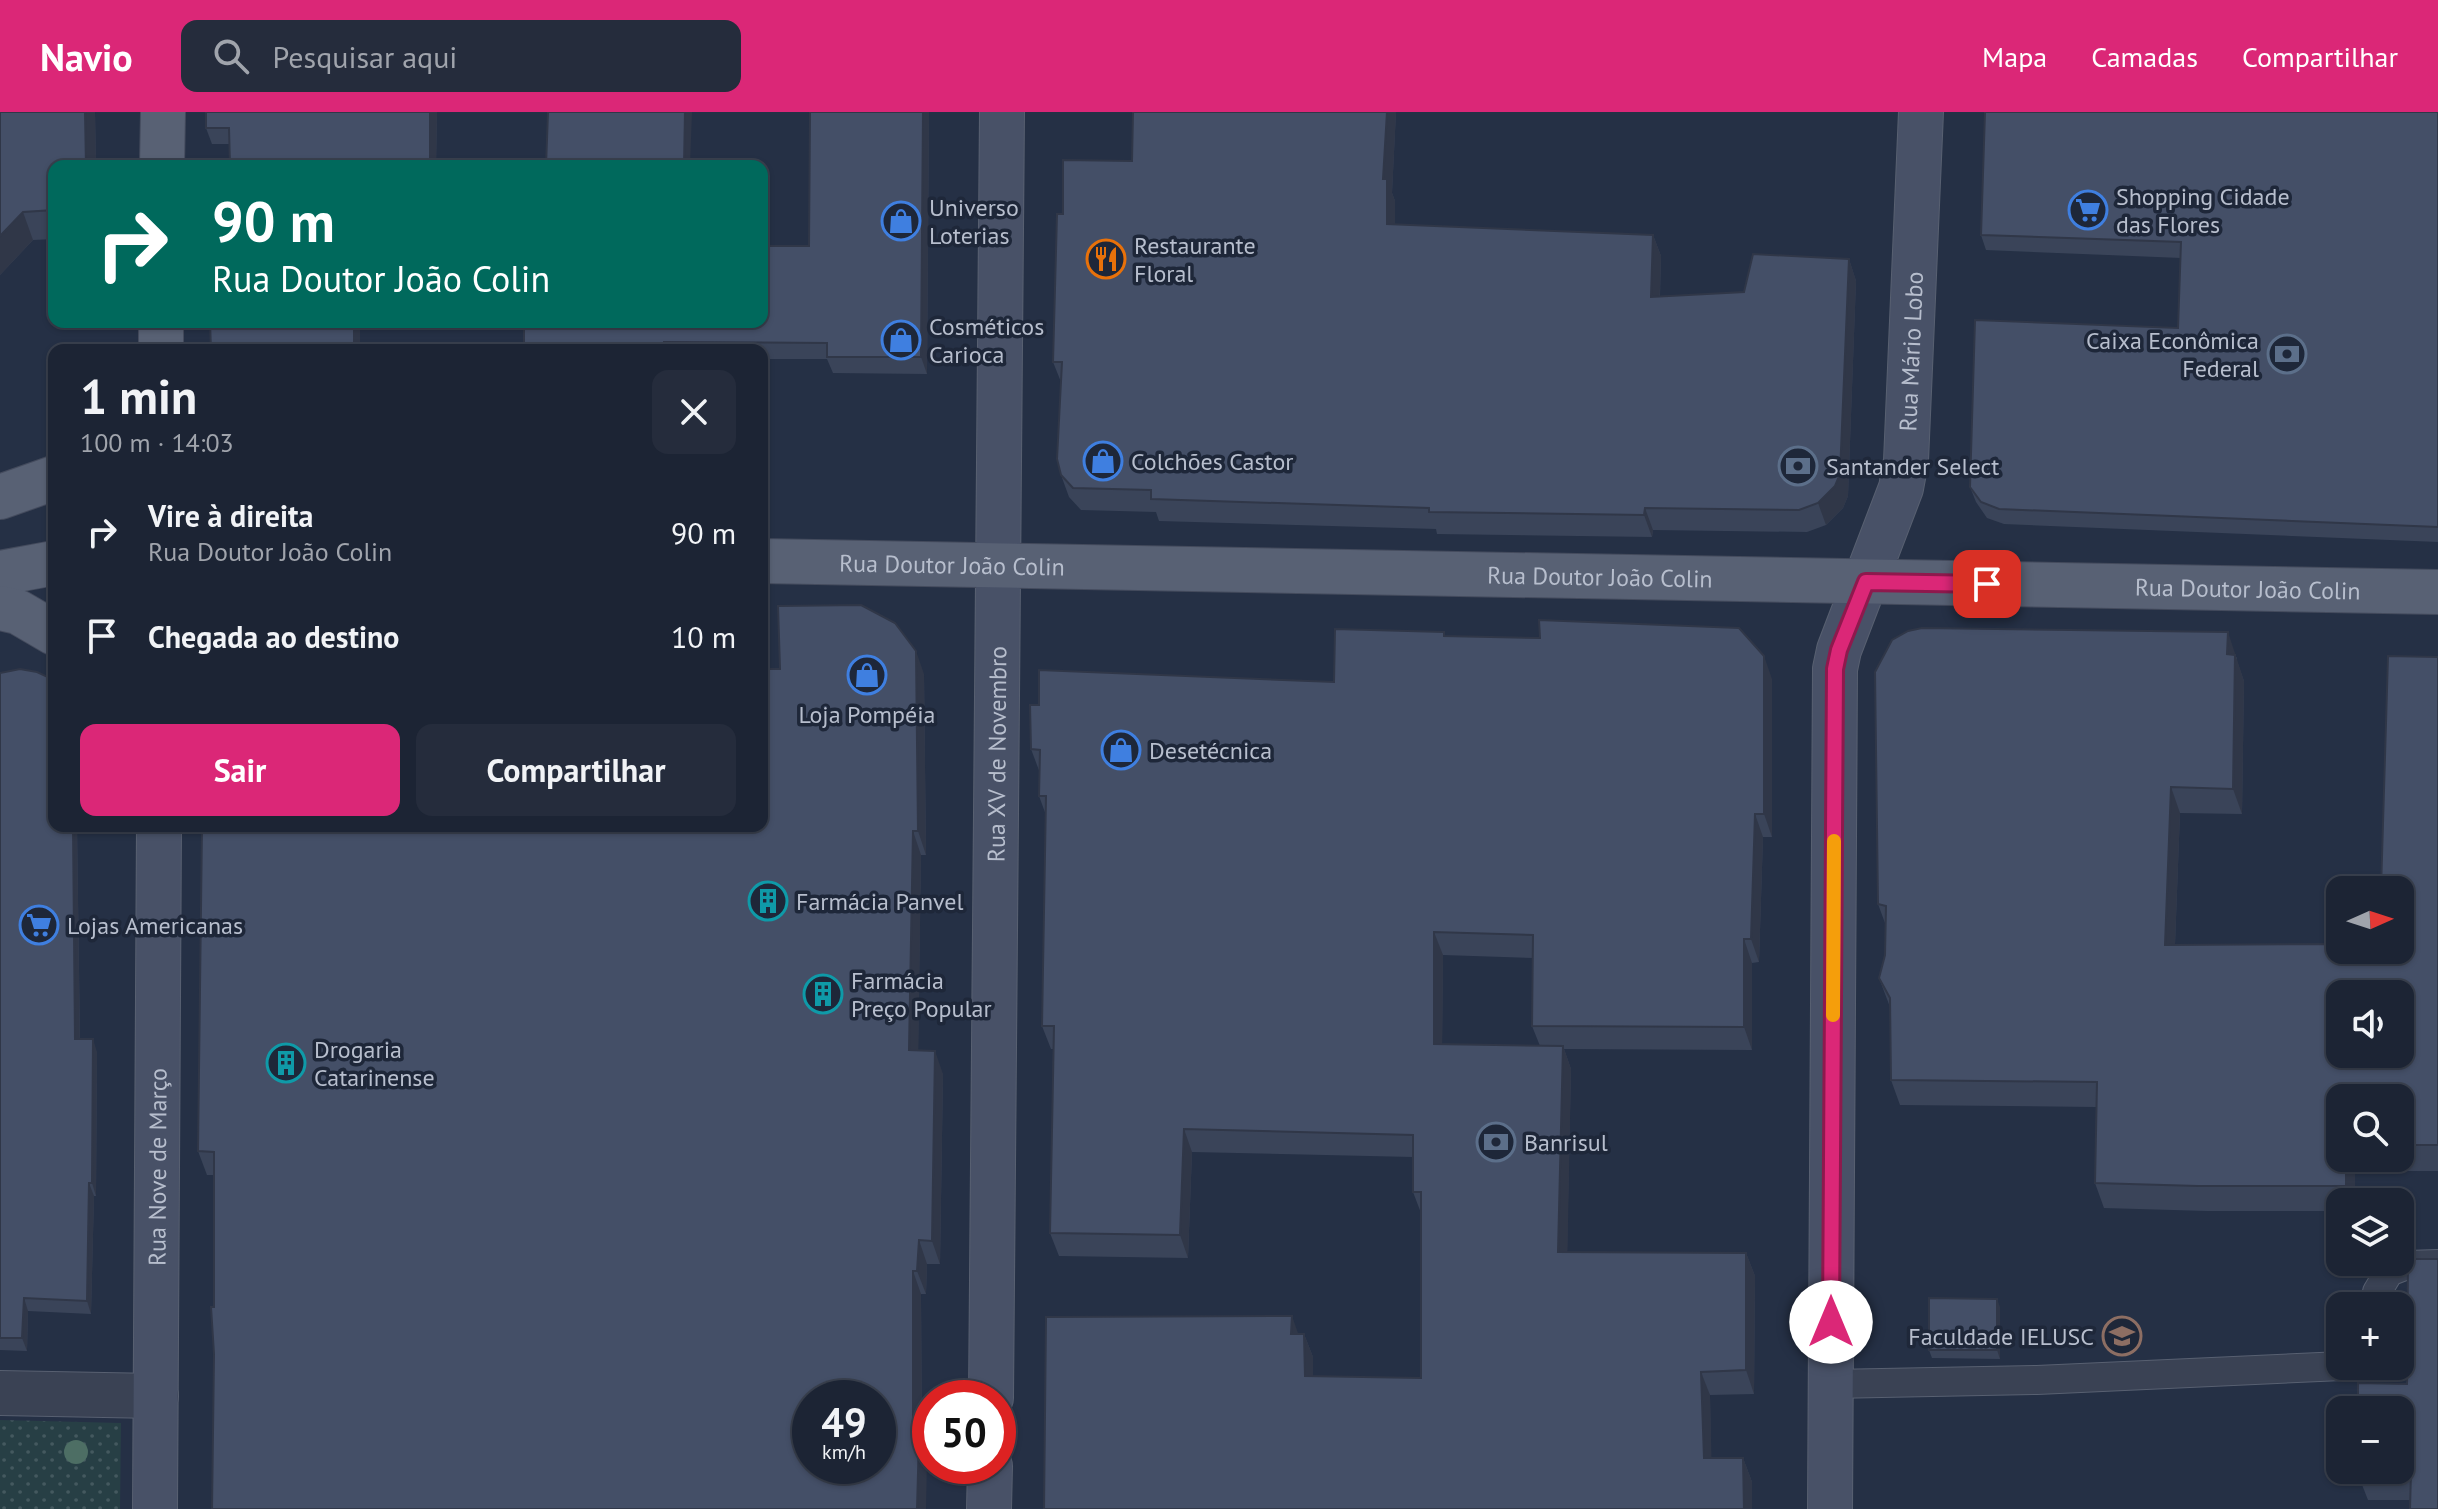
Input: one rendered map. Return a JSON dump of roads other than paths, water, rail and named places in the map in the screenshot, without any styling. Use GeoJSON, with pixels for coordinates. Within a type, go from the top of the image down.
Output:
{"type":"FeatureCollection","features":[{"type":"Feature","properties":{"kind":"main road"},"geometry":{"type":"LineString","coordinates":[[162,160],[163,112]]}},
{"type":"Feature","properties":{"kind":"main road","name":"Rua XV de Novembro"},"geometry":{"type":"LineString","coordinates":[[991,1380],[1002,112]]}},
{"type":"Feature","properties":{"kind":"main road","name":"Rua Mário Lobo"},"geometry":{"type":"LineString","coordinates":[[1830,1509],[1835,669],[1839,650],[1901,488],[1906,461],[1921,112]]}},
{"type":"Feature","properties":{"kind":"main road","name":"Rua Doutor João Colin"},"geometry":{"type":"LineString","coordinates":[[768,561],[2438,592]]}},
{"type":"Feature","properties":{"kind":"main road"},"geometry":{"type":"LineString","coordinates":[[0,573],[48,564]]}},
{"type":"Feature","properties":{"kind":"main road"},"geometry":{"type":"LineString","coordinates":[[0,608],[18,612],[48,630]]}},
{"type":"Feature","properties":{"kind":"main road","name":"Rua Nove de Março"},"geometry":{"type":"LineString","coordinates":[[155,1509],[159,832]]}},
{"type":"Feature","properties":{"kind":"main road"},"geometry":{"type":"LineString","coordinates":[[989,1509],[990,1484]]}},
{"type":"Feature","properties":{"kind":"street"},"geometry":{"type":"LineString","coordinates":[[0,1393],[156,1396]]}},
{"type":"Feature","properties":{"kind":"lane"},"geometry":{"type":"LineString","coordinates":[[2377,1292],[2389,1272],[2407,1265],[2438,1264]]}},
{"type":"Feature","properties":{"kind":"lane"},"geometry":{"type":"LineString","coordinates":[[1831,1384],[2037,1380],[2326,1367]]}},
{"type":"Feature","properties":{"kind":"place","name":"Shopping Cidade das Flores"},"geometry":{"type":"Point","coordinates":[2088,210]}},
{"type":"Feature","properties":{"kind":"place","name":"Universo Loterias"},"geometry":{"type":"Point","coordinates":[901,221]}},
{"type":"Feature","properties":{"kind":"place","name":"Restaurante Floral"},"geometry":{"type":"Point","coordinates":[1106,259]}},
{"type":"Feature","properties":{"kind":"place","name":"Cosméticos Carioca"},"geometry":{"type":"Point","coordinates":[901,340]}},
{"type":"Feature","properties":{"kind":"place","name":"Caixa Econômica Federal"},"geometry":{"type":"Point","coordinates":[2287,354]}},
{"type":"Feature","properties":{"kind":"place","name":"Colchões Castor"},"geometry":{"type":"Point","coordinates":[1103,461]}},
{"type":"Feature","properties":{"kind":"place","name":"Santander Select"},"geometry":{"type":"Point","coordinates":[1798,466]}},
{"type":"Feature","properties":{"kind":"place","name":"Loja Pompéia"},"geometry":{"type":"Point","coordinates":[867,675]}},
{"type":"Feature","properties":{"kind":"place","name":"Desetécnica"},"geometry":{"type":"Point","coordinates":[1121,750]}},
{"type":"Feature","properties":{"kind":"place","name":"Farmácia Panvel"},"geometry":{"type":"Point","coordinates":[768,901]}},
{"type":"Feature","properties":{"kind":"place","name":"Lojas Americanas"},"geometry":{"type":"Point","coordinates":[39,925]}},
{"type":"Feature","properties":{"kind":"place","name":"Farmácia Preço Popular"},"geometry":{"type":"Point","coordinates":[823,994]}},
{"type":"Feature","properties":{"kind":"place","name":"Drogaria Catarinense"},"geometry":{"type":"Point","coordinates":[286,1063]}},
{"type":"Feature","properties":{"kind":"place","name":"Banrisul"},"geometry":{"type":"Point","coordinates":[1496,1142]}},
{"type":"Feature","properties":{"kind":"place","name":"Faculdade IELUSC"},"geometry":{"type":"Point","coordinates":[2122,1336]}}]}
